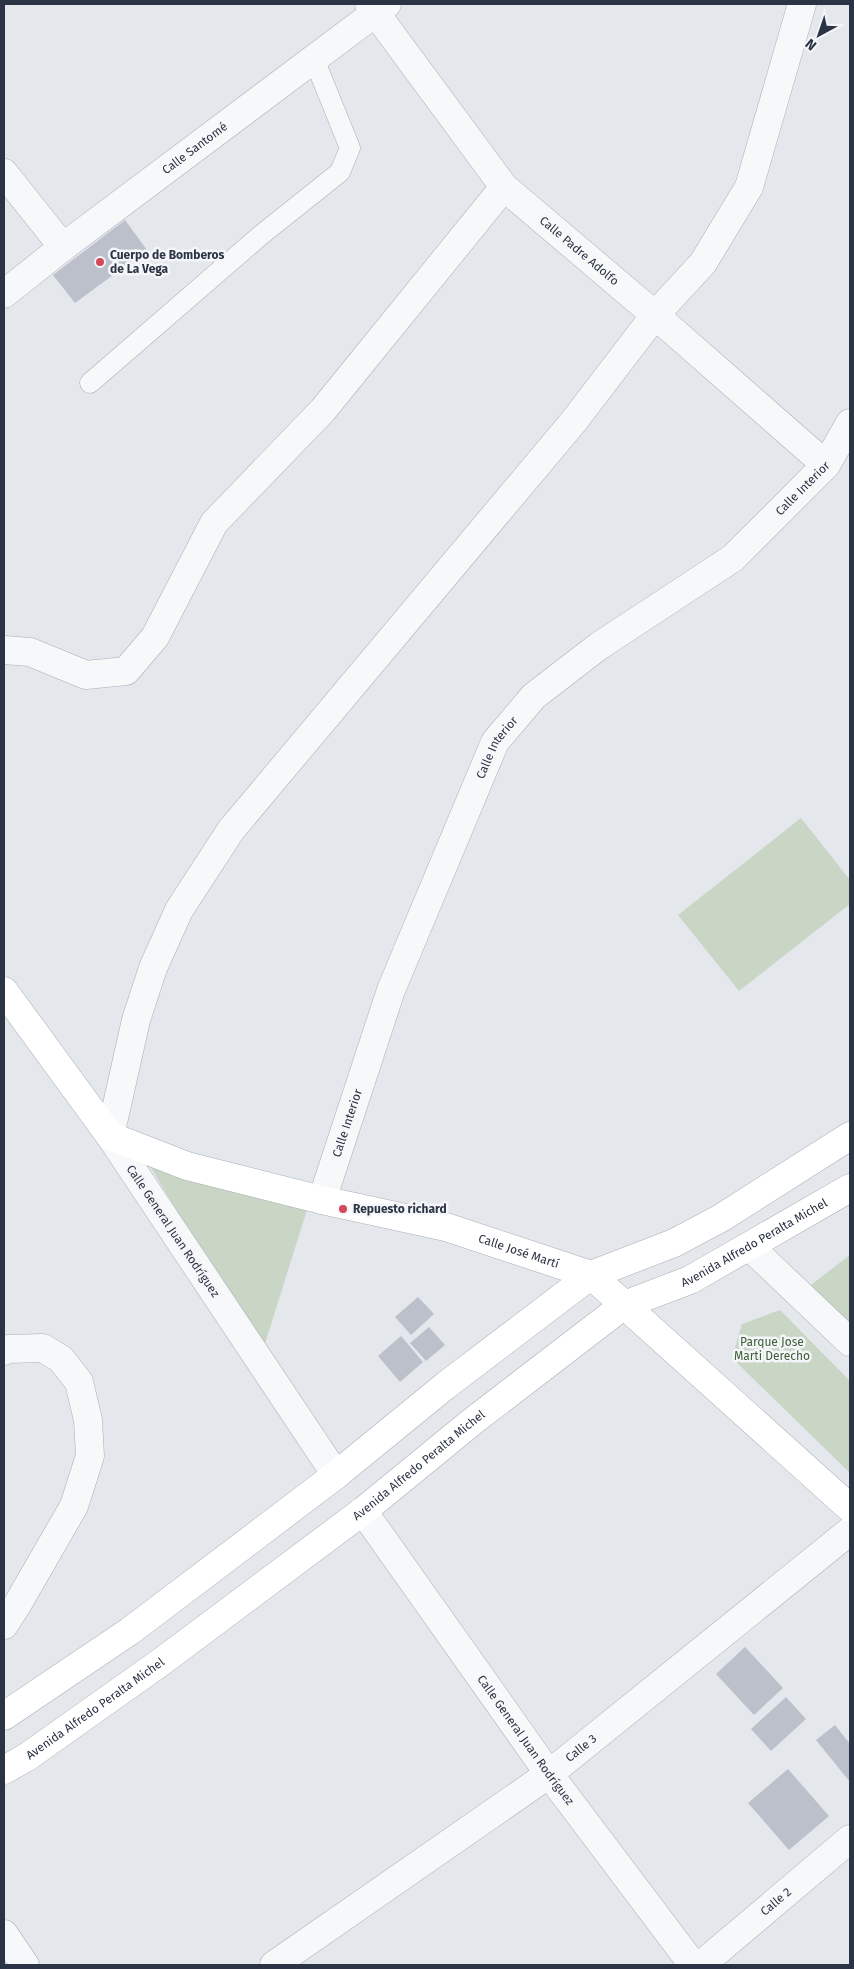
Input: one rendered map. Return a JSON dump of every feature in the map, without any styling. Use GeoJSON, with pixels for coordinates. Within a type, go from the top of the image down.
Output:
{"type":"FeatureCollection","features":[{"type":"Feature","properties":{"kind":"main road","name":"Calle General Juan Rodríguez"},"geometry":{"type":"LineString","coordinates":[[4,992],[110,1136]]}},
{"type":"Feature","properties":{"kind":"main road","name":"Calle José Martí"},"geometry":{"type":"LineString","coordinates":[[110,1136],[187,1166],[322,1200],[446,1227],[591,1275],[850,1508]]}},
{"type":"Feature","properties":{"kind":"main road"},"geometry":{"type":"LineString","coordinates":[[4,1716],[130,1631],[336,1475],[445,1386],[591,1275],[674,1243],[721,1218],[850,1136]]}},
{"type":"Feature","properties":{"kind":"main road","name":"Avenida Alfredo Peralta Michel"},"geometry":{"type":"LineString","coordinates":[[4,1770],[27,1757],[161,1662],[363,1511],[473,1422],[624,1305],[690,1280],[750,1248],[850,1188]]}},
{"type":"Feature","properties":{"kind":"street"},"geometry":{"type":"LineString","coordinates":[[110,1136],[136,1020],[153,968],[179,910],[226,838],[574,421],[655,315],[703,263],[749,187],[802,4]]}},
{"type":"Feature","properties":{"kind":"street","name":"Calle Padre Adolfo"},"geometry":{"type":"LineString","coordinates":[[377,7],[504,187],[655,315],[826,465]]}},
{"type":"Feature","properties":{"kind":"street","name":"Calle Santomé"},"geometry":{"type":"LineString","coordinates":[[4,294],[63,247],[314,59],[377,7]]}},
{"type":"Feature","properties":{"kind":"street"},"geometry":{"type":"LineString","coordinates":[[4,173],[63,247]]}},
{"type":"Feature","properties":{"kind":"street"},"geometry":{"type":"LineString","coordinates":[[4,650],[30,652],[86,675],[126,671],[155,637],[214,523],[323,410],[504,187]]}},
{"type":"Feature","properties":{"kind":"street","name":"Calle Interior"},"geometry":{"type":"LineString","coordinates":[[322,1200],[392,990],[495,742],[534,696],[599,646],[733,558],[826,465],[850,423]]}},
{"type":"Feature","properties":{"kind":"street","name":"Calle General Juan Rodríguez"},"geometry":{"type":"LineString","coordinates":[[110,1136],[336,1475]]}},
{"type":"Feature","properties":{"kind":"street"},"geometry":{"type":"LineString","coordinates":[[750,1248],[850,1342]]}},
{"type":"Feature","properties":{"kind":"street"},"geometry":{"type":"LineString","coordinates":[[4,1351],[8,1349],[43,1348],[62,1359],[79,1382],[88,1420],[90,1456],[74,1506],[4,1625]]}},
{"type":"Feature","properties":{"kind":"street","name":"Calle General Juan Rodríguez"},"geometry":{"type":"LineString","coordinates":[[363,1511],[550,1774],[693,1965]]}},
{"type":"Feature","properties":{"kind":"street","name":"Calle 3"},"geometry":{"type":"LineString","coordinates":[[274,1965],[550,1774],[850,1531]]}},
{"type":"Feature","properties":{"kind":"street","name":"Calle 2"},"geometry":{"type":"LineString","coordinates":[[701,1965],[850,1839]]}},
{"type":"Feature","properties":{"kind":"street"},"geometry":{"type":"LineString","coordinates":[[4,1934],[25,1965]]}},
{"type":"Feature","properties":{"kind":"lane"},"geometry":{"type":"LineString","coordinates":[[90,383],[261,235],[340,172],[350,148],[314,59]]}},
{"type":"Feature","properties":{"kind":"green space"},"geometry":{"type":"Polygon","coordinates":[[[801,818],[850,880],[850,904],[739,991],[678,915],[801,818]]]}},
{"type":"Feature","properties":{"kind":"green space"},"geometry":{"type":"Polygon","coordinates":[[[144,1156],[307,1210],[262,1353],[144,1156]]]}},
{"type":"Feature","properties":{"kind":"green space"},"geometry":{"type":"Polygon","coordinates":[[[850,1255],[850,1330],[807,1288],[850,1255]]]}},
{"type":"Feature","properties":{"kind":"green space","name":"Parque Jose Marti Derecho"},"geometry":{"type":"Polygon","coordinates":[[[780,1310],[850,1381],[850,1473],[732,1358],[742,1324],[780,1310]]]}},
{"type":"Feature","properties":{"kind":"building","name":"Cuerpo de Bomberos de La Vega"},"geometry":{"type":"Polygon","coordinates":[[[125,220],[147,250],[75,303],[53,275],[125,220]]]}},
{"type":"Feature","properties":{"kind":"building"},"geometry":{"type":"Polygon","coordinates":[[[418,1297],[434,1314],[411,1335],[395,1317],[418,1297]]]}},
{"type":"Feature","properties":{"kind":"building"},"geometry":{"type":"Polygon","coordinates":[[[429,1327],[445,1345],[426,1361],[410,1343],[429,1327]]]}},
{"type":"Feature","properties":{"kind":"building"},"geometry":{"type":"Polygon","coordinates":[[[401,1336],[423,1362],[400,1382],[378,1356],[401,1336]]]}},
{"type":"Feature","properties":{"kind":"building"},"geometry":{"type":"Polygon","coordinates":[[[745,1647],[783,1688],[754,1715],[716,1674],[745,1647]]]}},
{"type":"Feature","properties":{"kind":"building"},"geometry":{"type":"Polygon","coordinates":[[[786,1697],[806,1719],[771,1751],[751,1729],[786,1697]]]}},
{"type":"Feature","properties":{"kind":"building"},"geometry":{"type":"Polygon","coordinates":[[[835,1725],[850,1744],[850,1782],[816,1740],[835,1725]]]}},
{"type":"Feature","properties":{"kind":"building"},"geometry":{"type":"Polygon","coordinates":[[[788,1769],[829,1816],[789,1850],[748,1803],[788,1769]]]}},
{"type":"Feature","properties":{"kind":"place","name":"Cuerpo de Bomberos de La Vega"},"geometry":{"type":"Point","coordinates":[100,262]}},
{"type":"Feature","properties":{"kind":"place","name":"Repuesto richard"},"geometry":{"type":"Point","coordinates":[343,1209]}}]}
